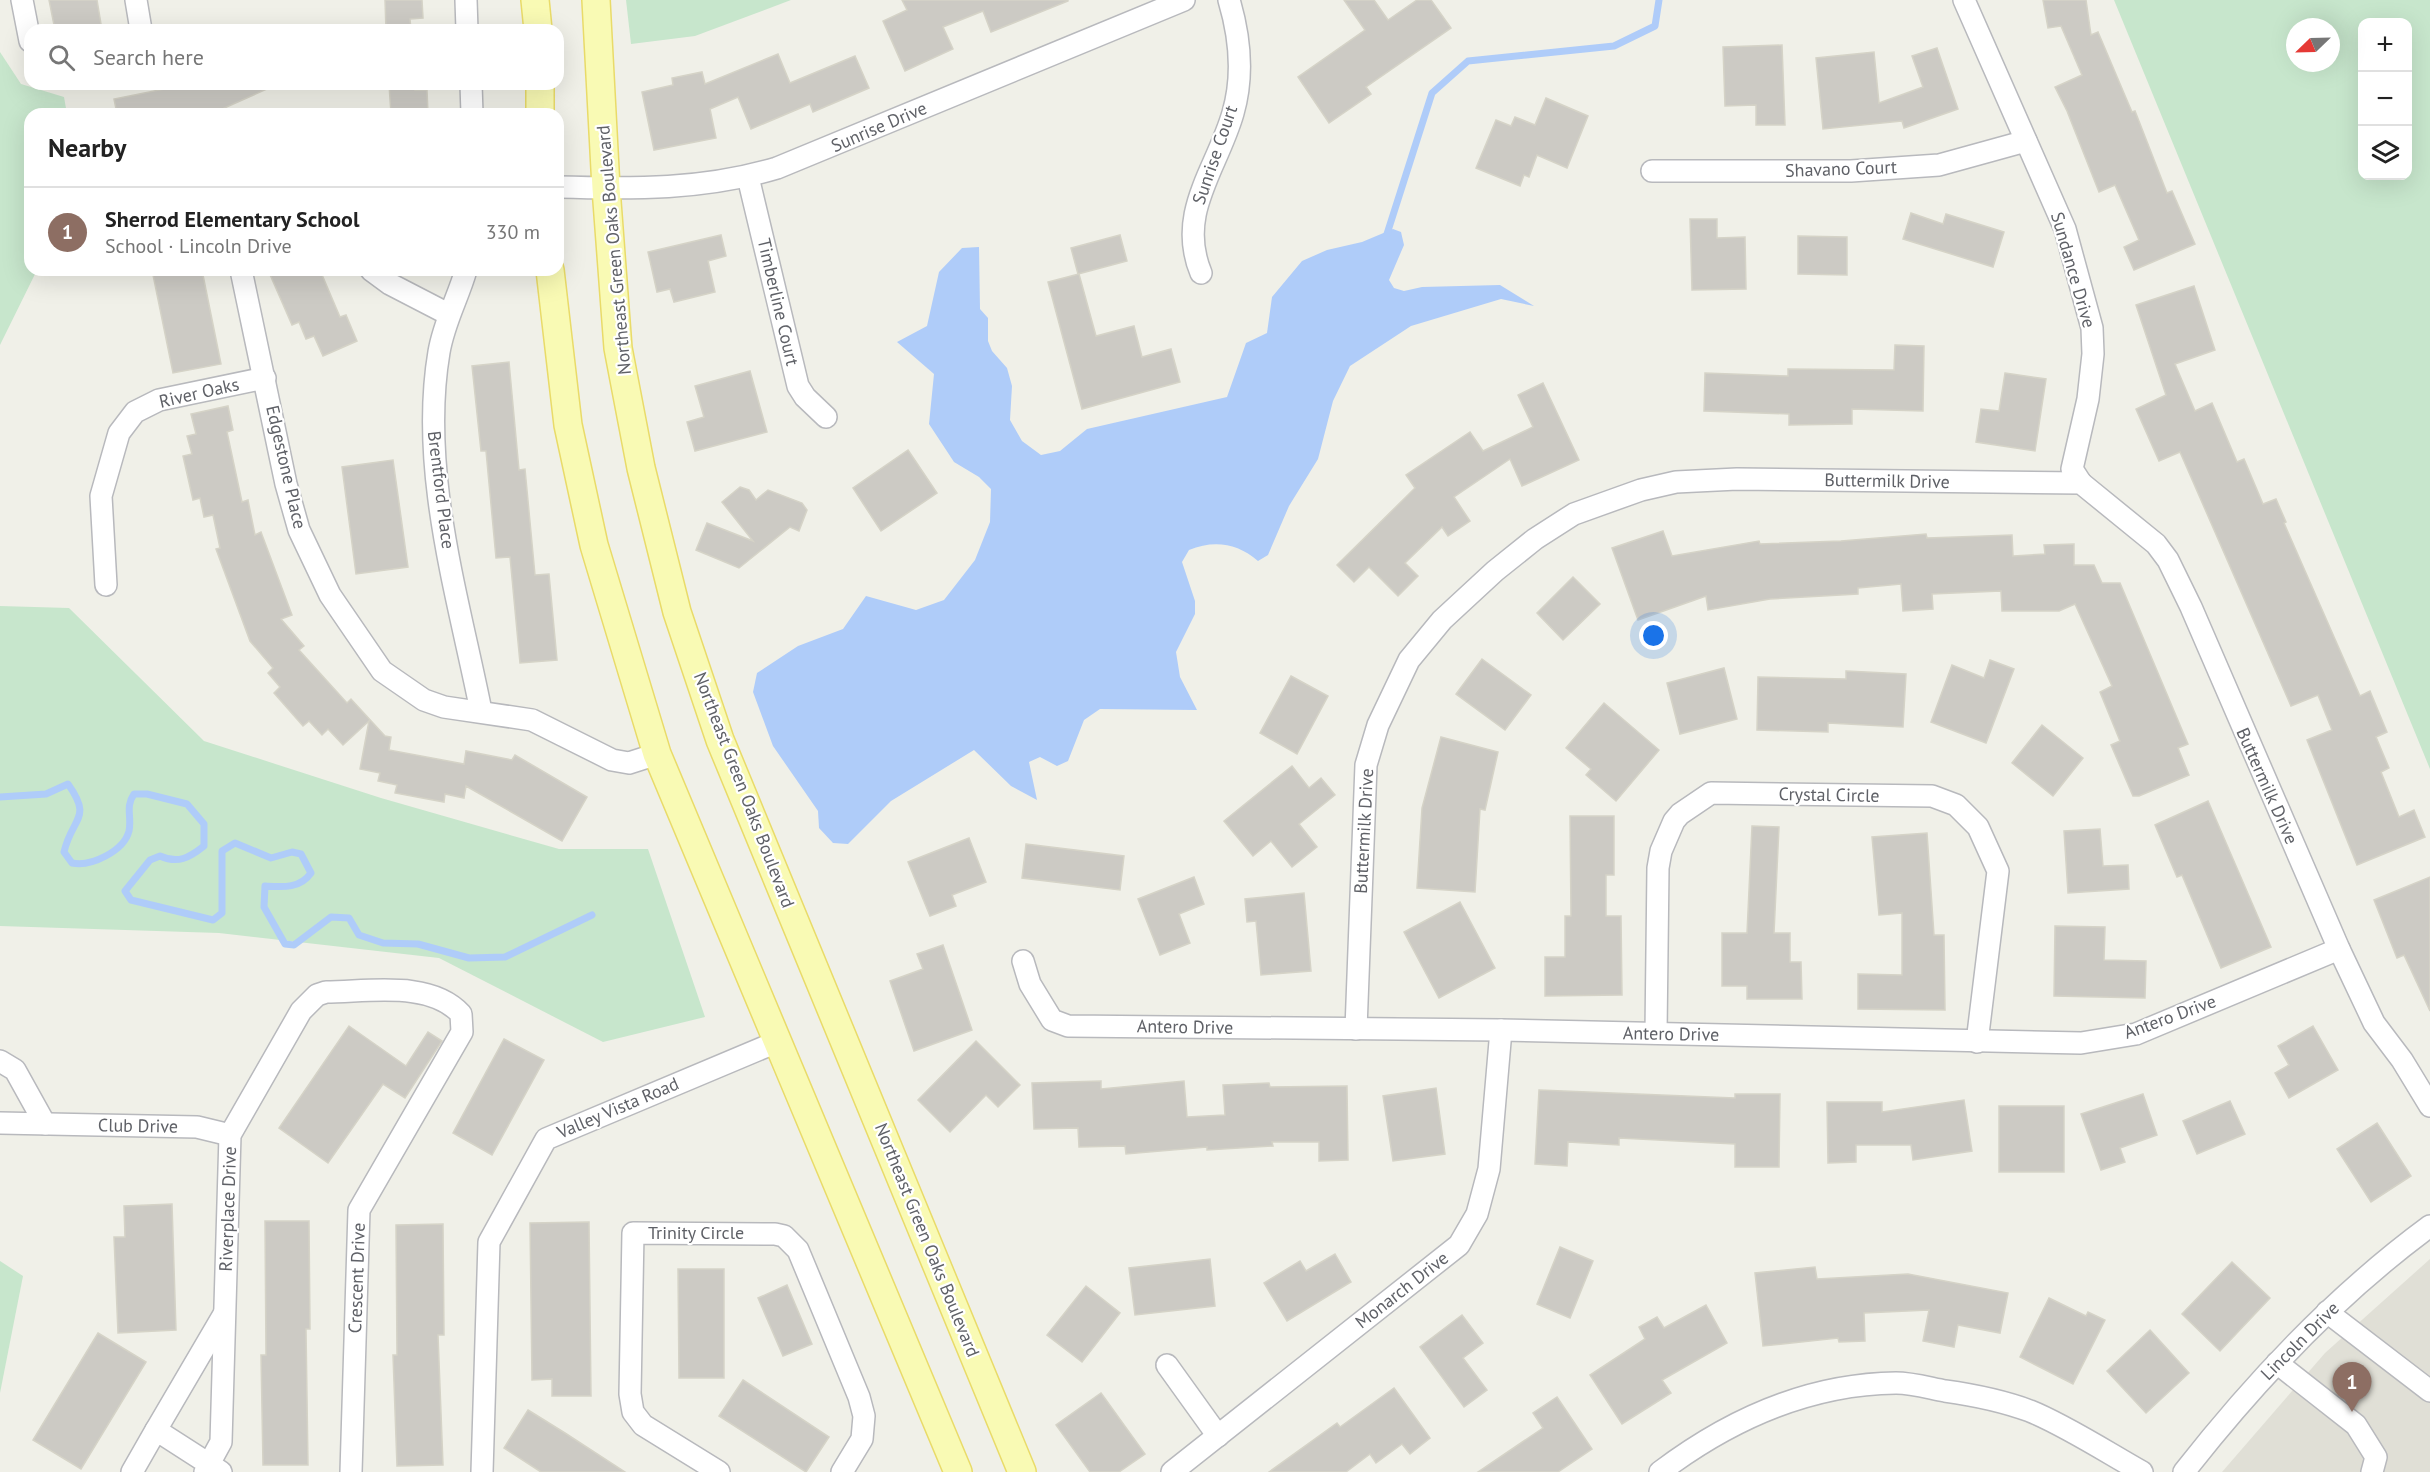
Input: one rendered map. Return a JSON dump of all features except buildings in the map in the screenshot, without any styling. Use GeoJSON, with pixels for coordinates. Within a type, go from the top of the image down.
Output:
{"type":"FeatureCollection","features":[{"type":"Feature","properties":{"kind":"main road"},"geometry":{"type":"LineString","coordinates":[[535,0],[537,24]]}},
{"type":"Feature","properties":{"kind":"main road","name":"Northeast Green Oaks Boulevard"},"geometry":{"type":"LineString","coordinates":[[596,0],[606,188],[618,348],[641,468],[677,612],[720,740],[1022,1472]]}},
{"type":"Feature","properties":{"kind":"main road"},"geometry":{"type":"LineString","coordinates":[[540,90],[540,108]]}},
{"type":"Feature","properties":{"kind":"main road"},"geometry":{"type":"LineString","coordinates":[[551,276],[568,425],[594,545],[657,754],[958,1472]]}},
{"type":"Feature","properties":{"kind":"street"},"geometry":{"type":"LineString","coordinates":[[22,0],[27,24]]}},
{"type":"Feature","properties":{"kind":"street"},"geometry":{"type":"LineString","coordinates":[[136,0],[140,24]]}},
{"type":"Feature","properties":{"kind":"street"},"geometry":{"type":"LineString","coordinates":[[466,0],[467,24]]}},
{"type":"Feature","properties":{"kind":"street","name":"Sunrise Drive"},"geometry":{"type":"LineString","coordinates":[[564,187],[696,186],[748,177],[804,158],[1184,0]]}},
{"type":"Feature","properties":{"kind":"street","name":"Sunrise Court"},"geometry":{"type":"LineString","coordinates":[[1201,273],[1194,256],[1192,222],[1233,113],[1239,75],[1239,32],[1229,0]]}},
{"type":"Feature","properties":{"kind":"street","name":"Sundance Drive"},"geometry":{"type":"LineString","coordinates":[[1964,0],[2066,229],[2092,328],[2093,354],[2088,399],[2072,469],[2081,483]]}},
{"type":"Feature","properties":{"kind":"street"},"geometry":{"type":"LineString","coordinates":[[471,90],[472,108]]}},
{"type":"Feature","properties":{"kind":"street","name":"Shavano Court"},"geometry":{"type":"LineString","coordinates":[[1652,171],[1851,171],[1939,165],[2026,141]]}},
{"type":"Feature","properties":{"kind":"street","name":"Timberline Court"},"geometry":{"type":"LineString","coordinates":[[748,177],[796,379],[805,397],[826,417]]}},
{"type":"Feature","properties":{"kind":"street","name":"Edgestone Place"},"geometry":{"type":"LineString","coordinates":[[242,276],[296,519],[318,572],[348,624],[382,670],[396,683],[424,700],[444,707],[532,720],[621,763],[657,754]]}},
{"type":"Feature","properties":{"kind":"street"},"geometry":{"type":"LineString","coordinates":[[379,276],[448,314]]}},
{"type":"Feature","properties":{"kind":"street","name":"Brentford Place"},"geometry":{"type":"LineString","coordinates":[[464,276],[448,314],[436,376],[434,449],[441,513],[481,711]]}},
{"type":"Feature","properties":{"kind":"street","name":"River Oaks"},"geometry":{"type":"LineString","coordinates":[[106,585],[101,496],[119,433],[135,412],[159,400],[265,378]]}},
{"type":"Feature","properties":{"kind":"street","name":"Buttermilk Drive"},"geometry":{"type":"LineString","coordinates":[[1356,1029],[1366,765],[1378,725],[1409,660],[1442,620],[1495,571],[1535,539],[1574,513],[1641,490],[1676,482],[1737,479],[2081,483],[2156,544],[2168,560],[2191,607],[2339,950],[2374,1023],[2402,1060],[2430,1106]]}},
{"type":"Feature","properties":{"kind":"street","name":"Crystal Circle"},"geometry":{"type":"LineString","coordinates":[[1656,1033],[1658,868],[1661,851],[1680,813],[1711,793],[1932,796],[1956,805],[1978,827],[1998,871],[1977,1042]]}},
{"type":"Feature","properties":{"kind":"street","name":"Antero Drive"},"geometry":{"type":"LineString","coordinates":[[1023,961],[1030,984],[1052,1020],[1068,1026],[1501,1030],[2081,1043],[2136,1034],[2339,950]]}},
{"type":"Feature","properties":{"kind":"street","name":"Riverplace Drive"},"geometry":{"type":"LineString","coordinates":[[212,1469],[221,1442],[230,1135],[301,1011],[317,995],[326,992],[423,992],[454,1006]]}},
{"type":"Feature","properties":{"kind":"street","name":"Crescent Drive"},"geometry":{"type":"LineString","coordinates":[[351,1472],[359,1210],[462,1032],[461,1014],[454,1006]]}},
{"type":"Feature","properties":{"kind":"street","name":"Monarch Drive"},"geometry":{"type":"LineString","coordinates":[[1172,1472],[1459,1245],[1477,1214],[1489,1169],[1501,1030]]}},
{"type":"Feature","properties":{"kind":"street","name":"Valley Vista Road"},"geometry":{"type":"LineString","coordinates":[[482,1472],[489,1242],[546,1139],[779,1041]]}},
{"type":"Feature","properties":{"kind":"street"},"geometry":{"type":"LineString","coordinates":[[0,1061],[15,1070],[45,1124]]}},
{"type":"Feature","properties":{"kind":"street","name":"Club Drive"},"geometry":{"type":"LineString","coordinates":[[0,1123],[197,1127],[230,1135]]}},
{"type":"Feature","properties":{"kind":"street","name":"Lincoln Drive"},"geometry":{"type":"LineString","coordinates":[[2184,1472],[2226,1419],[2327,1312],[2372,1270],[2430,1226]]}},
{"type":"Feature","properties":{"kind":"street","name":"Trinity Circle"},"geometry":{"type":"LineString","coordinates":[[720,1472],[643,1425],[633,1412],[630,1394],[633,1233],[775,1233],[792,1242],[798,1250],[861,1405],[862,1439],[842,1472]]}},
{"type":"Feature","properties":{"kind":"street"},"geometry":{"type":"LineString","coordinates":[[2327,1312],[2430,1391]]}},
{"type":"Feature","properties":{"kind":"street"},"geometry":{"type":"LineString","coordinates":[[132,1472],[225,1313]]}},
{"type":"Feature","properties":{"kind":"street"},"geometry":{"type":"LineString","coordinates":[[2277,1363],[2356,1425],[2376,1457],[2372,1472]]}},
{"type":"Feature","properties":{"kind":"street"},"geometry":{"type":"LineString","coordinates":[[1167,1365],[1218,1436]]}},
{"type":"Feature","properties":{"kind":"street"},"geometry":{"type":"LineString","coordinates":[[1660,1472],[1684,1454],[1774,1406],[1825,1390],[1897,1383],[1977,1395],[2031,1411],[2142,1472]]}},
{"type":"Feature","properties":{"kind":"street"},"geometry":{"type":"LineString","coordinates":[[156,1430],[212,1469]]}},
{"type":"Feature","properties":{"kind":"shaded area"},"geometry":{"type":"Polygon","coordinates":[[[2430,1259],[2430,1472],[2222,1472],[2325,1353],[2430,1259]]]}},
{"type":"Feature","properties":{"kind":"green space"},"geometry":{"type":"Polygon","coordinates":[[[626,0],[791,0],[695,36],[631,44],[626,0]]]}},
{"type":"Feature","properties":{"kind":"green space"},"geometry":{"type":"Polygon","coordinates":[[[2114,0],[2430,0],[2430,769],[2114,0]]]}},
{"type":"Feature","properties":{"kind":"green space"},"geometry":{"type":"Polygon","coordinates":[[[0,52],[21,84],[24,85],[24,90],[41,90],[64,97],[66,108],[24,108],[24,276],[34,276],[0,345],[0,52]]]}},
{"type":"Feature","properties":{"kind":"green space"},"geometry":{"type":"Polygon","coordinates":[[[0,606],[69,608],[204,741],[381,798],[559,849],[648,849],[705,1017],[603,1042],[439,958],[219,933],[0,926],[0,606]]]}},
{"type":"Feature","properties":{"kind":"green space"},"geometry":{"type":"Polygon","coordinates":[[[0,1261],[23,1276],[0,1393],[0,1261]]]}},
{"type":"Feature","properties":{"kind":"water"},"geometry":{"type":"Polygon","coordinates":[[[1393,229],[1401,232],[1404,245],[1389,280],[1394,288],[1404,291],[1422,287],[1500,285],[1534,306],[1501,299],[1411,326],[1350,366],[1333,401],[1318,459],[1289,506],[1268,555],[1258,561],[1242,550],[1216,544],[1189,550],[1182,562],[1195,601],[1195,614],[1176,652],[1180,677],[1197,710],[1100,709],[1084,720],[1068,761],[1057,766],[1040,757],[1029,762],[1037,800],[1011,786],[974,750],[891,801],[848,844],[833,843],[819,828],[818,811],[773,746],[753,692],[757,673],[798,646],[843,629],[866,596],[916,610],[944,600],[975,560],[990,522],[991,489],[979,477],[954,462],[929,424],[934,374],[897,342],[927,326],[939,272],[962,248],[979,247],[980,309],[988,318],[988,341],[992,351],[1007,368],[1012,386],[1010,420],[1022,441],[1041,455],[1060,451],[1087,429],[1227,397],[1246,343],[1267,333],[1272,297],[1302,261],[1327,250],[1362,242],[1393,229]]]}},
{"type":"Feature","properties":{"kind":"waterway"},"geometry":{"type":"LineString","coordinates":[[1386,237],[1432,93],[1468,61],[1614,46],[1655,26],[1659,0]]}},
{"type":"Feature","properties":{"kind":"waterway"},"geometry":{"type":"LineString","coordinates":[[0,797],[46,794],[68,784],[79,804],[80,812],[64,852],[72,863],[80,864],[106,856],[121,845],[129,831],[129,808],[134,794],[147,794],[187,804],[204,824],[204,846],[193,854],[178,860],[160,856],[150,860],[125,891],[131,900],[213,920],[222,913],[222,851],[235,843],[271,858],[292,852],[301,854],[311,873],[307,878],[290,886],[265,886],[264,907],[285,944],[294,945],[331,917],[349,918],[359,935],[383,943],[418,944],[469,958],[505,957],[592,915]]}},
{"type":"Feature","properties":{"kind":"place","name":"Sherrod Elementary School"},"geometry":{"type":"Point","coordinates":[2352,1412]}}]}
